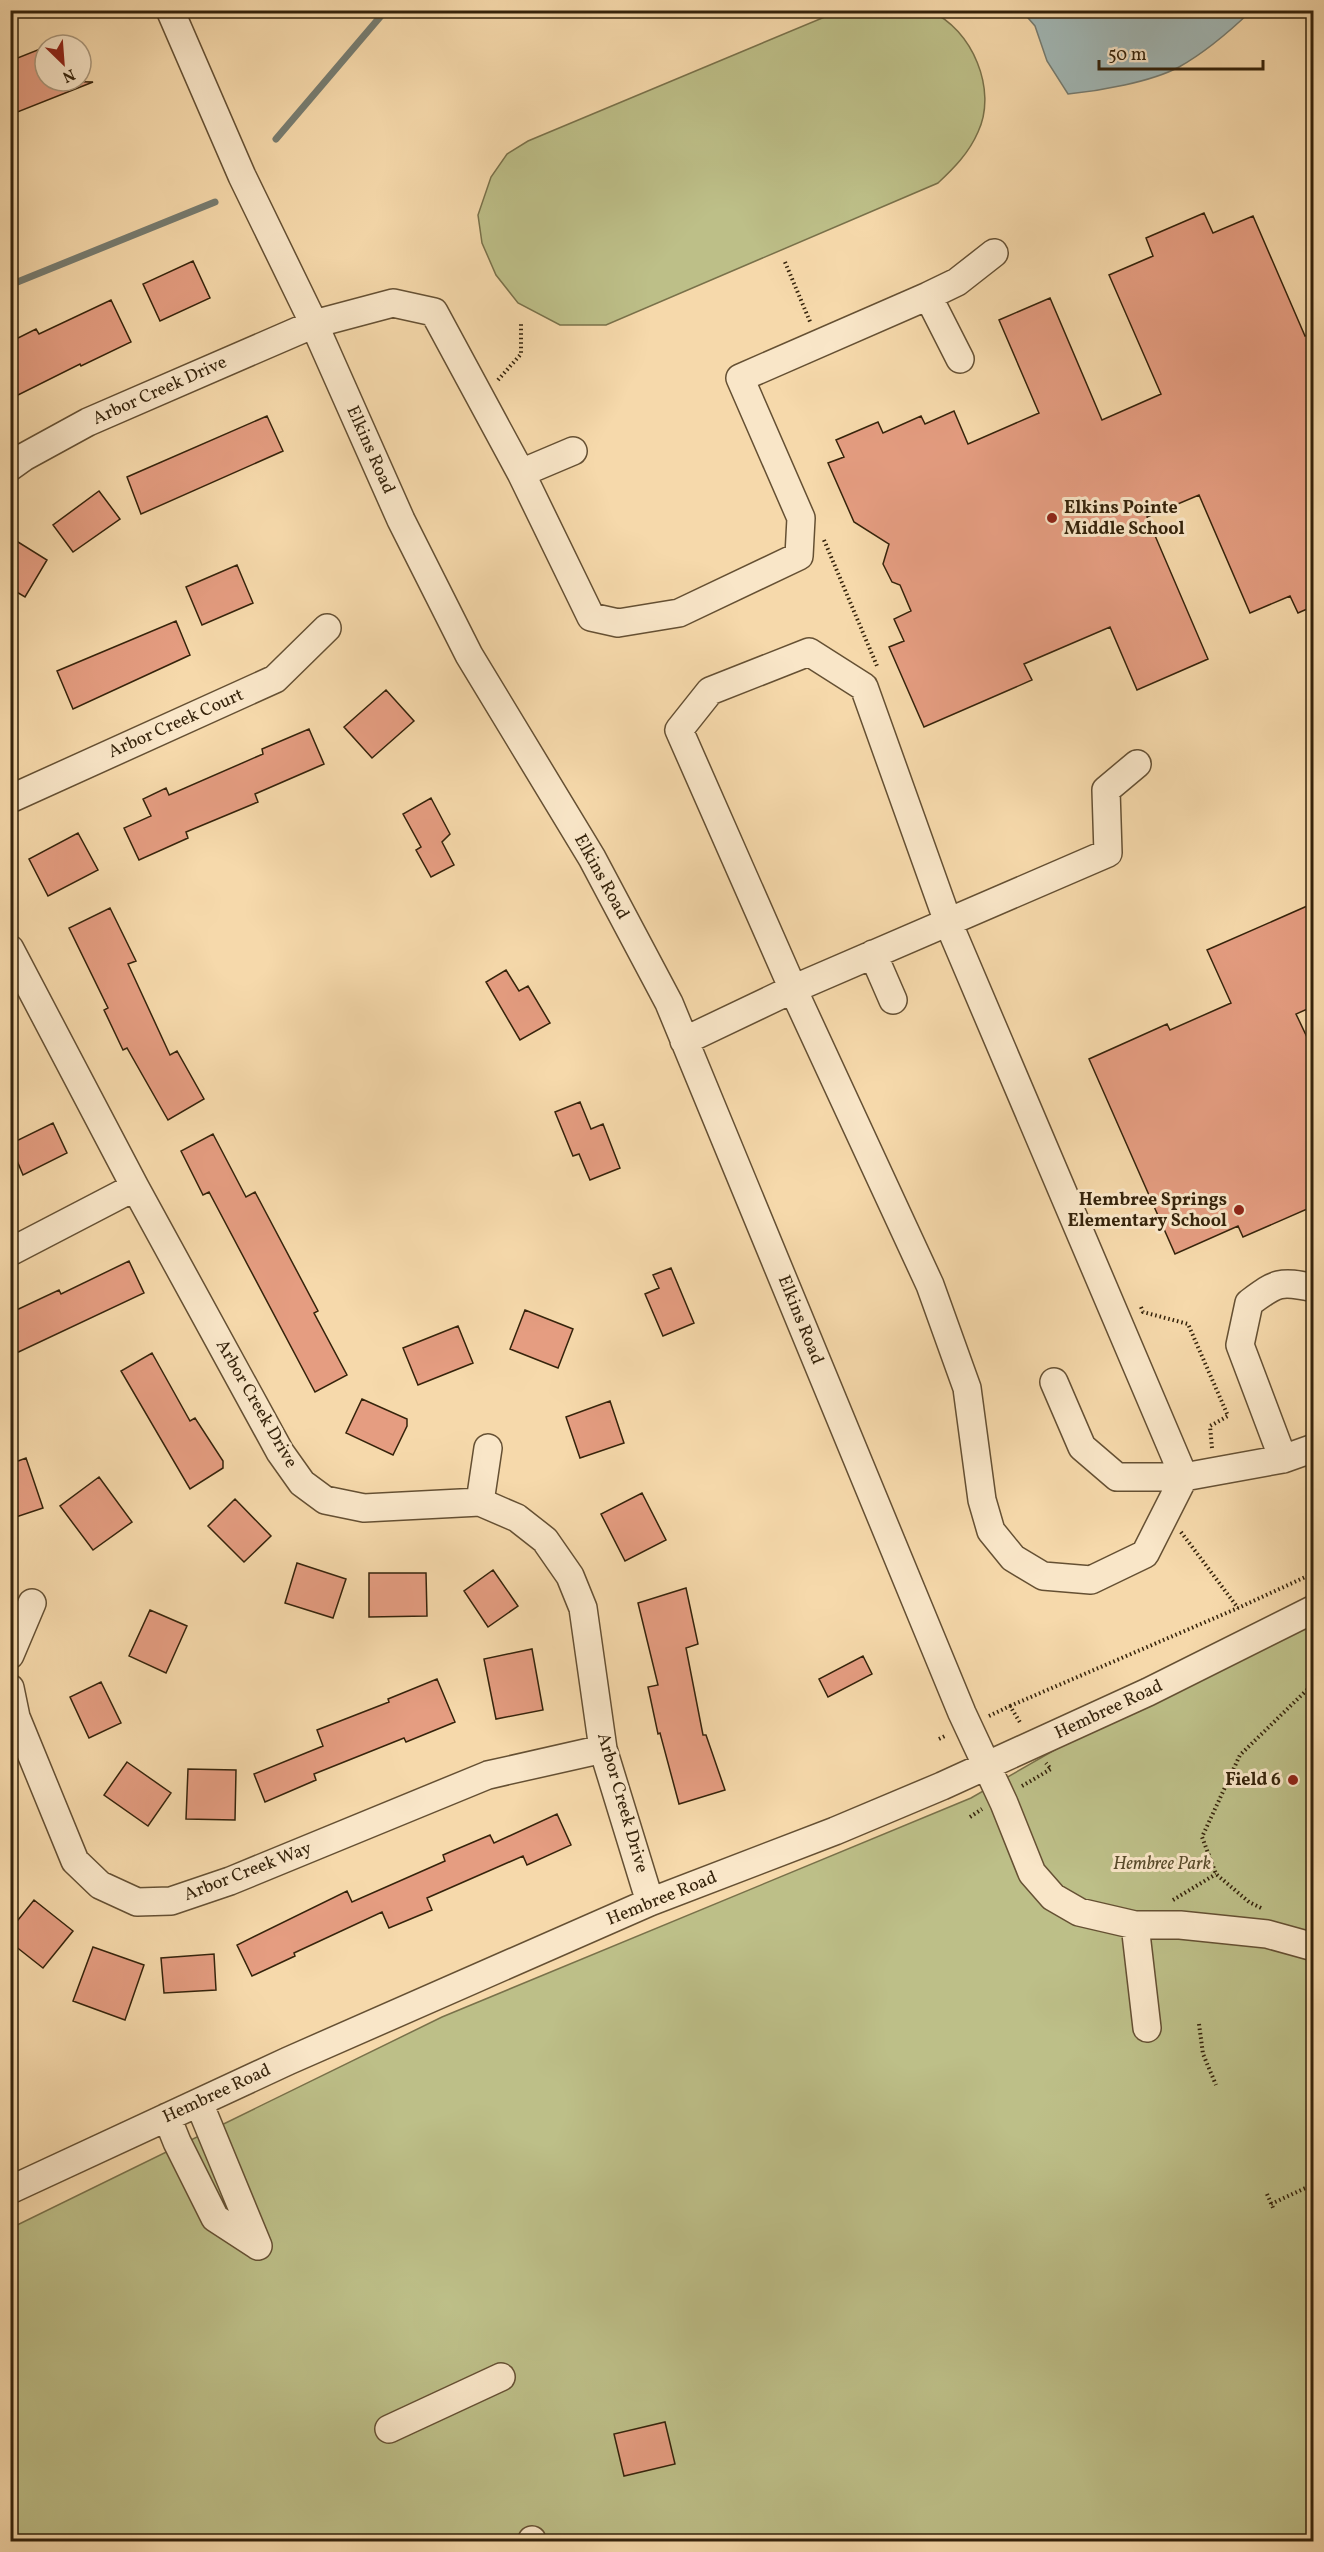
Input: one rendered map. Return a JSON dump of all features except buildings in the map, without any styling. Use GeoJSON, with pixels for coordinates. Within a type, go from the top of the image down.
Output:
{"type":"FeatureCollection","features":[{"type":"Feature","properties":{"kind":"street","name":"Elkins Road"},"geometry":{"type":"LineString","coordinates":[[170,10],[242,176],[314,324],[401,520],[469,655],[592,858],[669,1003],[962,1713],[1032,1873],[1053,1897],[1079,1912],[1135,1925],[1267,1934],[1314,1947]]}},
{"type":"Feature","properties":{"kind":"street"},"geometry":{"type":"LineString","coordinates":[[960,359],[928,296],[957,282],[994,253]]}},
{"type":"Feature","properties":{"kind":"street","name":"Arbor Creek Drive"},"geometry":{"type":"LineString","coordinates":[[10,467],[88,422],[314,324],[393,303],[434,312],[521,473],[591,617],[618,623],[679,613],[799,556],[801,518],[740,378],[928,296]]}},
{"type":"Feature","properties":{"kind":"street"},"geometry":{"type":"LineString","coordinates":[[521,473],[573,451]]}},
{"type":"Feature","properties":{"kind":"street","name":"Arbor Creek Court"},"geometry":{"type":"LineString","coordinates":[[10,799],[275,679],[327,628]]}},
{"type":"Feature","properties":{"kind":"street"},"geometry":{"type":"LineString","coordinates":[[809,652],[864,687],[948,922],[1184,1477],[1146,1554],[1091,1580],[1043,1576],[1013,1558],[991,1531],[982,1500],[967,1388],[930,1285],[793,989],[679,730],[710,690],[809,652]]}},
{"type":"Feature","properties":{"kind":"street"},"geometry":{"type":"LineString","coordinates":[[684,1041],[793,989],[1108,853],[1106,790],[1137,764]]}},
{"type":"Feature","properties":{"kind":"street","name":"Arbor Creek Drive"},"geometry":{"type":"LineString","coordinates":[[11,949],[135,1187],[280,1452],[302,1483],[325,1500],[364,1508],[480,1502],[517,1518],[545,1540],[570,1576],[583,1608],[603,1749],[650,1902]]}},
{"type":"Feature","properties":{"kind":"street"},"geometry":{"type":"LineString","coordinates":[[873,954],[893,1000]]}},
{"type":"Feature","properties":{"kind":"street"},"geometry":{"type":"LineString","coordinates":[[10,1252],[135,1187]]}},
{"type":"Feature","properties":{"kind":"street"},"geometry":{"type":"LineString","coordinates":[[1283,1460],[1240,1345],[1249,1303],[1275,1284],[1314,1288]]}},
{"type":"Feature","properties":{"kind":"street"},"geometry":{"type":"LineString","coordinates":[[1054,1382],[1082,1447],[1117,1477],[1184,1477],[1283,1460],[1314,1448]]}},
{"type":"Feature","properties":{"kind":"street"},"geometry":{"type":"LineString","coordinates":[[480,1502],[488,1448]]}},
{"type":"Feature","properties":{"kind":"street"},"geometry":{"type":"LineString","coordinates":[[10,1655],[32,1603]]}},
{"type":"Feature","properties":{"kind":"street","name":"Hembree Road"},"geometry":{"type":"LineString","coordinates":[[10,2190],[167,2117],[650,1902],[835,1831],[987,1766],[1159,1687],[1314,1610]]}},
{"type":"Feature","properties":{"kind":"street","name":"Arbor Creek Way"},"geometry":{"type":"LineString","coordinates":[[10,1688],[16,1717],[75,1861],[100,1886],[137,1902],[171,1901],[230,1881],[488,1775],[603,1749]]}},
{"type":"Feature","properties":{"kind":"street"},"geometry":{"type":"LineString","coordinates":[[1135,1925],[1147,2028]]}},
{"type":"Feature","properties":{"kind":"street"},"geometry":{"type":"LineString","coordinates":[[167,2117],[215,2218],[258,2246],[199,2103]]}},
{"type":"Feature","properties":{"kind":"street"},"geometry":{"type":"LineString","coordinates":[[389,2429],[501,2377]]}},
{"type":"Feature","properties":{"kind":"path"},"geometry":{"type":"LineString","coordinates":[[785,262],[811,324],[802,328]]}},
{"type":"Feature","properties":{"kind":"path"},"geometry":{"type":"LineString","coordinates":[[481,398],[521,354],[520,324]]}},
{"type":"Feature","properties":{"kind":"path"},"geometry":{"type":"LineString","coordinates":[[822,535],[880,674]]}},
{"type":"Feature","properties":{"kind":"path"},"geometry":{"type":"LineString","coordinates":[[1138,1301],[1143,1312],[1188,1324],[1228,1416],[1210,1426],[1213,1472]]}},
{"type":"Feature","properties":{"kind":"path"},"geometry":{"type":"LineString","coordinates":[[1178,1529],[1238,1608]]}},
{"type":"Feature","properties":{"kind":"path"},"geometry":{"type":"LineString","coordinates":[[1010,1706],[1314,1573]]}},
{"type":"Feature","properties":{"kind":"path"},"geometry":{"type":"LineString","coordinates":[[1268,1911],[1249,1902],[1216,1874],[1202,1837],[1240,1755],[1314,1683]]}},
{"type":"Feature","properties":{"kind":"path"},"geometry":{"type":"LineString","coordinates":[[1167,1926],[1171,1901],[1216,1874]]}},
{"type":"Feature","properties":{"kind":"path"},"geometry":{"type":"LineString","coordinates":[[1199,2024],[1203,2054],[1216,2085]]}},
{"type":"Feature","properties":{"kind":"path"},"geometry":{"type":"LineString","coordinates":[[1271,2204],[1314,2184]]}},
{"type":"Feature","properties":{"kind":"path"},"geometry":{"type":"LineString","coordinates":[[1267,2194],[1274,2210]]}},
{"type":"Feature","properties":{"kind":"green space"},"geometry":{"type":"Polygon","coordinates":[[[839,11],[930,11],[945,20],[969,46],[983,80],[985,98],[983,115],[970,147],[938,183],[606,325],[560,325],[518,303],[496,275],[482,243],[478,215],[491,177],[507,154],[528,141],[839,11]]]}},
{"type":"Feature","properties":{"kind":"green space","name":"Hembree Park"},"geometry":{"type":"Polygon","coordinates":[[[1313,1606],[1313,2541],[11,2542],[11,2228],[442,2017],[971,1798],[1264,1630],[1313,1606]]]}},
{"type":"Feature","properties":{"kind":"water"},"geometry":{"type":"Polygon","coordinates":[[[1022,11],[1251,11],[1208,48],[1179,67],[1125,85],[1068,94],[1047,61],[1035,26],[1022,11]]]}},
{"type":"Feature","properties":{"kind":"waterway"},"geometry":{"type":"LineString","coordinates":[[276,139],[386,10]]}},
{"type":"Feature","properties":{"kind":"waterway"},"geometry":{"type":"LineString","coordinates":[[10,285],[215,202]]}},
{"type":"Feature","properties":{"kind":"place","name":"Elkins Pointe Middle School"},"geometry":{"type":"Point","coordinates":[1052,518]}},
{"type":"Feature","properties":{"kind":"place","name":"Hembree Springs Elementary School"},"geometry":{"type":"Point","coordinates":[1239,1210]}},
{"type":"Feature","properties":{"kind":"place","name":"Field 6"},"geometry":{"type":"Point","coordinates":[1293,1780]}}]}
